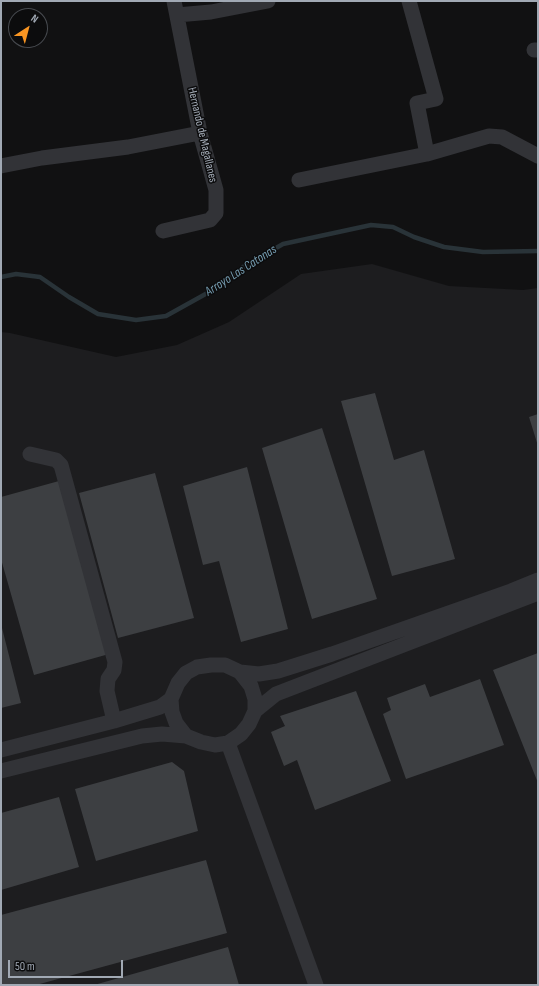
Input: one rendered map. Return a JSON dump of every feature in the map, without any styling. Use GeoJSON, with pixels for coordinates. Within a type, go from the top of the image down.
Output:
{"type":"FeatureCollection","features":[{"type":"Feature","properties":{"kind":"street"},"geometry":{"type":"LineString","coordinates":[[175,8],[211,12],[268,1]]}},
{"type":"Feature","properties":{"kind":"street"},"geometry":{"type":"LineString","coordinates":[[409,1],[436,99],[417,104],[427,154]]}},
{"type":"Feature","properties":{"kind":"street","name":"Hernando de Magallanes"},"geometry":{"type":"LineString","coordinates":[[164,231],[210,220],[216,214],[216,190],[200,133],[175,8]]}},
{"type":"Feature","properties":{"kind":"street"},"geometry":{"type":"LineString","coordinates":[[1,166],[42,158],[128,147],[200,133]]}},
{"type":"Feature","properties":{"kind":"street"},"geometry":{"type":"LineString","coordinates":[[299,180],[427,154],[489,136],[502,137],[538,156]]}},
{"type":"Feature","properties":{"kind":"street"},"geometry":{"type":"LineString","coordinates":[[30,454],[56,460],[61,465],[115,662],[114,670],[108,679],[107,691],[114,721]]}},
{"type":"Feature","properties":{"kind":"street"},"geometry":{"type":"LineString","coordinates":[[1,750],[114,721],[160,707],[171,699],[178,684],[186,673],[197,668],[211,664],[225,665],[240,672],[259,674],[278,671],[332,654],[511,591],[538,580]]}},
{"type":"Feature","properties":{"kind":"street"},"geometry":{"type":"LineString","coordinates":[[255,711],[276,694],[538,593]]}},
{"type":"Feature","properties":{"kind":"street"},"geometry":{"type":"LineString","coordinates":[[1,771],[142,736],[162,734],[186,736],[201,742],[215,745],[228,743],[241,734],[249,724],[255,711],[255,699],[251,686],[240,672]]}},
{"type":"Feature","properties":{"kind":"street"},"geometry":{"type":"LineString","coordinates":[[171,699],[172,712],[176,723],[186,736]]}},
{"type":"Feature","properties":{"kind":"street"},"geometry":{"type":"LineString","coordinates":[[228,743],[316,985]]}},
{"type":"Feature","properties":{"kind":"shaded area"},"geometry":{"type":"Polygon","coordinates":[[[372,264],[449,286],[523,290],[538,288],[538,984],[1,985],[1,332],[116,357],[177,345],[229,322],[301,274],[372,264]]]}},
{"type":"Feature","properties":{"kind":"building"},"geometry":{"type":"Polygon","coordinates":[[[375,393],[394,460],[424,450],[455,559],[392,576],[341,401],[375,393]]]}},
{"type":"Feature","properties":{"kind":"building"},"geometry":{"type":"Polygon","coordinates":[[[538,414],[538,446],[529,417],[538,414]]]}},
{"type":"Feature","properties":{"kind":"building"},"geometry":{"type":"Polygon","coordinates":[[[322,428],[377,599],[312,619],[262,448],[322,428]]]}},
{"type":"Feature","properties":{"kind":"building"},"geometry":{"type":"Polygon","coordinates":[[[247,467],[288,629],[241,642],[219,561],[203,565],[183,486],[247,467]]]}},
{"type":"Feature","properties":{"kind":"building"},"geometry":{"type":"Polygon","coordinates":[[[155,473],[194,618],[118,638],[79,493],[155,473]]]}},
{"type":"Feature","properties":{"kind":"building"},"geometry":{"type":"Polygon","coordinates":[[[59,481],[109,654],[34,675],[1,559],[1,497],[59,481]]]}},
{"type":"Feature","properties":{"kind":"building"},"geometry":{"type":"Polygon","coordinates":[[[1,624],[21,703],[1,708],[1,624]]]}},
{"type":"Feature","properties":{"kind":"building"},"geometry":{"type":"Polygon","coordinates":[[[538,653],[538,783],[493,670],[538,653]]]}},
{"type":"Feature","properties":{"kind":"building"},"geometry":{"type":"Polygon","coordinates":[[[480,679],[504,745],[406,779],[383,714],[391,710],[387,698],[425,684],[430,697],[480,679]]]}},
{"type":"Feature","properties":{"kind":"building"},"geometry":{"type":"Polygon","coordinates":[[[356,691],[391,781],[315,810],[297,760],[284,766],[271,732],[285,726],[280,716],[356,691]]]}},
{"type":"Feature","properties":{"kind":"building"},"geometry":{"type":"Polygon","coordinates":[[[172,762],[184,771],[198,831],[96,861],[75,789],[172,762]]]}},
{"type":"Feature","properties":{"kind":"building"},"geometry":{"type":"Polygon","coordinates":[[[59,797],[79,867],[1,890],[1,813],[59,797]]]}},
{"type":"Feature","properties":{"kind":"building"},"geometry":{"type":"Polygon","coordinates":[[[206,860],[227,933],[36,985],[1,985],[1,915],[206,860]]]}},
{"type":"Feature","properties":{"kind":"building"},"geometry":{"type":"Polygon","coordinates":[[[228,947],[239,985],[94,985],[228,947]]]}},
{"type":"Feature","properties":{"kind":"waterway","name":"Arroyo Las Catonas"},"geometry":{"type":"LineString","coordinates":[[1,277],[16,274],[40,277],[69,297],[98,314],[136,320],[166,316],[220,286],[243,267],[283,244],[371,225],[393,227],[414,237],[444,247],[483,252],[538,251]]}}]}
